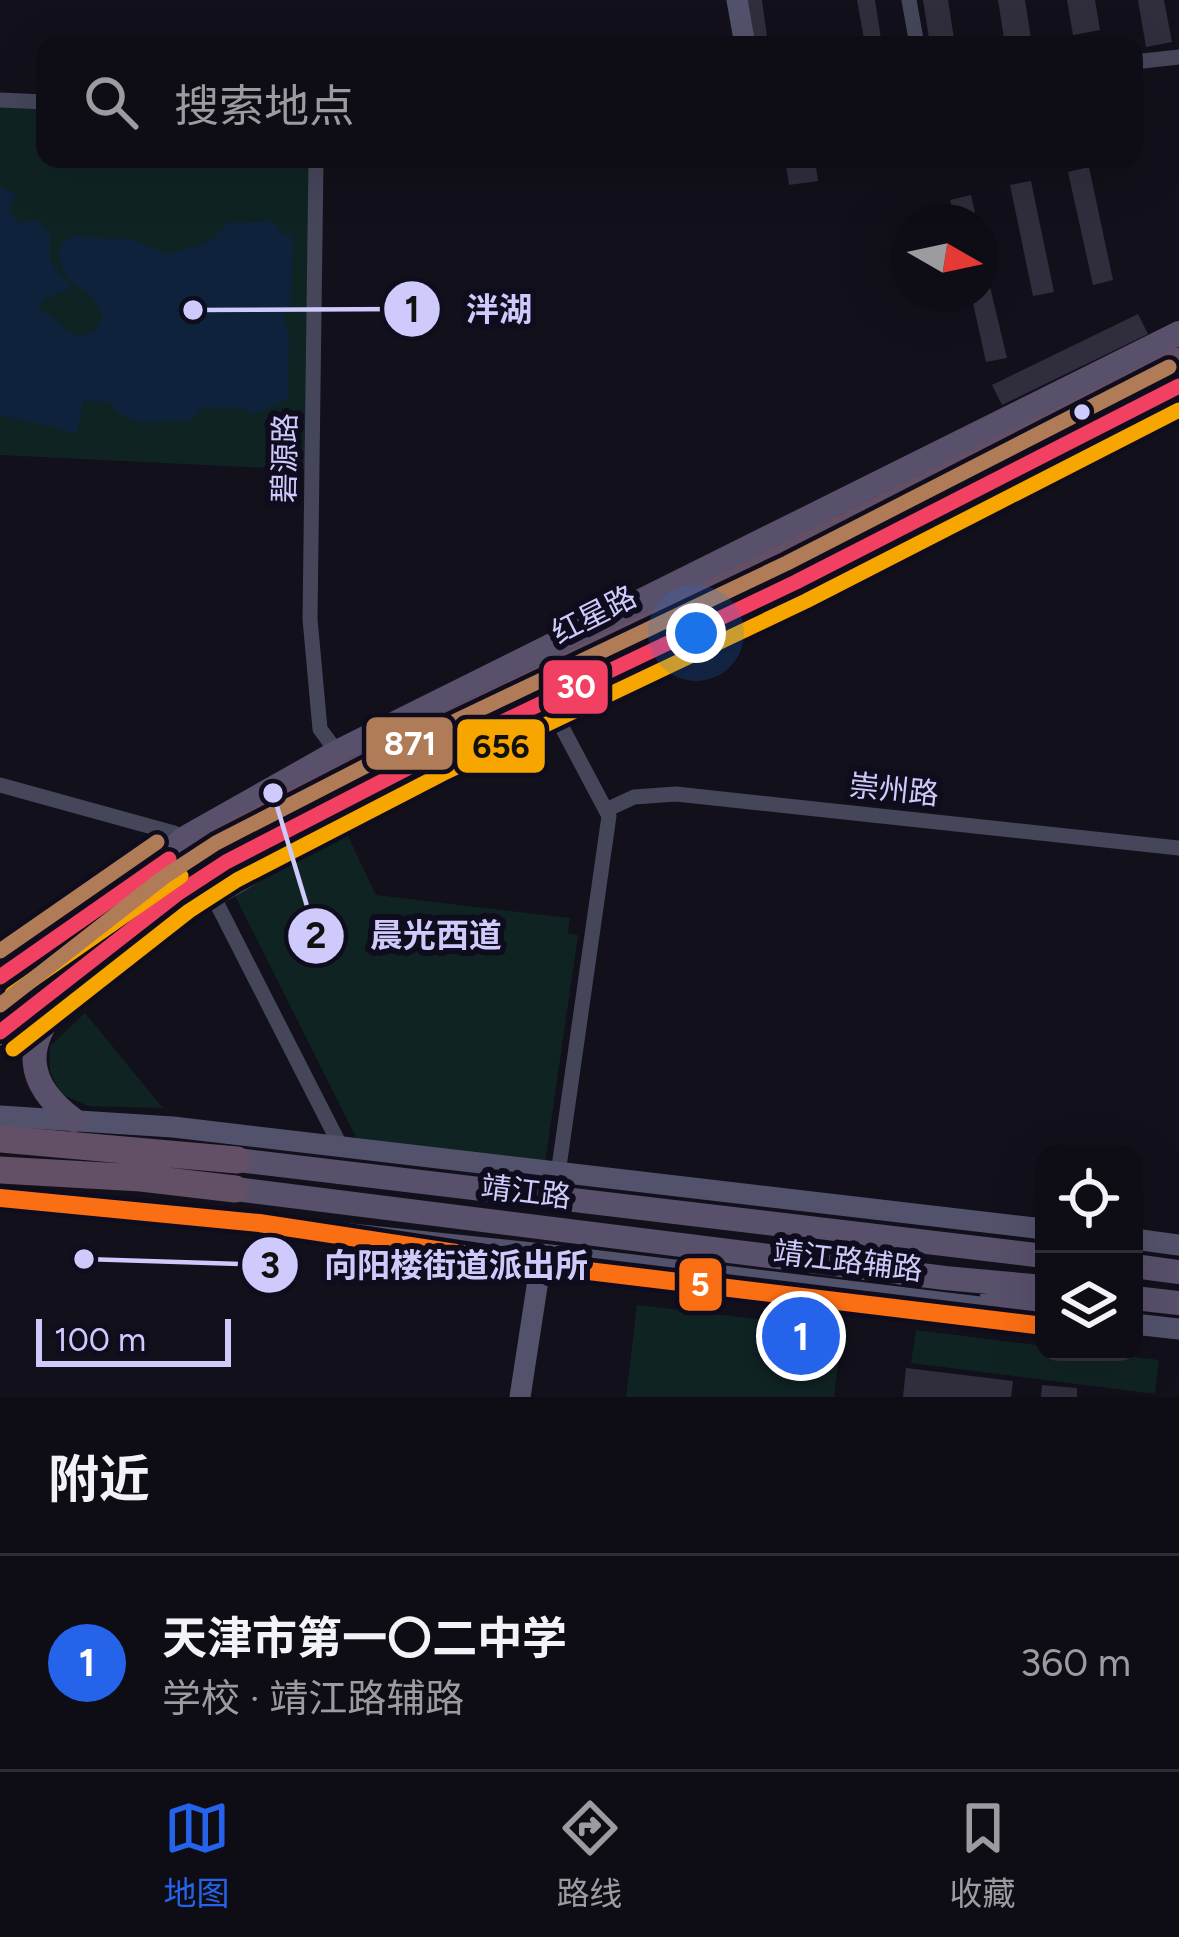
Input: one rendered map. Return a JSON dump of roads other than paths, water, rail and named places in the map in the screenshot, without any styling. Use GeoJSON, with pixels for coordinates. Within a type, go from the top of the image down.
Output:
{"type":"FeatureCollection","features":[{"type":"Feature","properties":{"kind":"highway","name":"红星路"},"geometry":{"type":"LineString","coordinates":[[0,1032],[55,993],[243,827],[1179,361]]}},
{"type":"Feature","properties":{"kind":"highway","name":"红星路"},"geometry":{"type":"LineString","coordinates":[[197,865],[796,582],[1179,386]]}},
{"type":"Feature","properties":{"kind":"highway","name":"红星路"},"geometry":{"type":"LineString","coordinates":[[0,1001],[55,993]]}},
{"type":"Feature","properties":{"kind":"highway","name":"靖江路"},"geometry":{"type":"LineString","coordinates":[[2,1124],[237,1160]]}},
{"type":"Feature","properties":{"kind":"highway","name":"靖江路"},"geometry":{"type":"LineString","coordinates":[[0,1170],[235,1189]]}},
{"type":"Feature","properties":{"kind":"main road"},"geometry":{"type":"LineString","coordinates":[[0,976],[197,865],[338,752],[1179,333]]}},
{"type":"Feature","properties":{"kind":"main road"},"geometry":{"type":"LineString","coordinates":[[197,865],[299,845],[1179,406]]}},
{"type":"Feature","properties":{"kind":"main road"},"geometry":{"type":"LineString","coordinates":[[55,993],[34,1055],[35,1074],[54,1106],[74,1120]]}},
{"type":"Feature","properties":{"kind":"main road","name":"靖江路"},"geometry":{"type":"LineString","coordinates":[[237,1160],[1035,1255]]}},
{"type":"Feature","properties":{"kind":"main road","name":"靖江路"},"geometry":{"type":"LineString","coordinates":[[235,1189],[945,1279],[1035,1286]]}},
{"type":"Feature","properties":{"kind":"main road"},"geometry":{"type":"LineString","coordinates":[[1143,1268],[1179,1272]]}},
{"type":"Feature","properties":{"kind":"main road"},"geometry":{"type":"LineString","coordinates":[[945,1279],[1035,1308]]}},
{"type":"Feature","properties":{"kind":"main road"},"geometry":{"type":"LineString","coordinates":[[1143,1299],[1179,1303]]}},
{"type":"Feature","properties":{"kind":"street"},"geometry":{"type":"LineString","coordinates":[[737,0],[743,36]]}},
{"type":"Feature","properties":{"kind":"street"},"geometry":{"type":"LineString","coordinates":[[909,0],[915,36]]}},
{"type":"Feature","properties":{"kind":"street"},"geometry":{"type":"LineString","coordinates":[[1143,61],[1179,56]]}},
{"type":"Feature","properties":{"kind":"street"},"geometry":{"type":"LineString","coordinates":[[0,100],[36,102]]}},
{"type":"Feature","properties":{"kind":"street","name":"碧源路"},"geometry":{"type":"LineString","coordinates":[[316,168],[310,619],[320,729],[338,752]]}},
{"type":"Feature","properties":{"kind":"street"},"geometry":{"type":"LineString","coordinates":[[557,718],[609,816],[558,1174]]}},
{"type":"Feature","properties":{"kind":"street"},"geometry":{"type":"LineString","coordinates":[[0,785],[197,865],[342,1149]]}},
{"type":"Feature","properties":{"kind":"street","name":"崇州路"},"geometry":{"type":"LineString","coordinates":[[606,810],[634,797],[676,794],[1179,848]]}},
{"type":"Feature","properties":{"kind":"street"},"geometry":{"type":"LineString","coordinates":[[42,1202],[28,1180],[26,1161],[31,1131],[46,1118]]}},
{"type":"Feature","properties":{"kind":"street","name":"靖江路辅路"},"geometry":{"type":"LineString","coordinates":[[2,1124],[46,1118],[173,1127],[1035,1231]]}},
{"type":"Feature","properties":{"kind":"street"},"geometry":{"type":"LineString","coordinates":[[0,1196],[13,1181],[22,1149],[19,1130],[2,1124]]}},
{"type":"Feature","properties":{"kind":"street","name":"靖江路辅路"},"geometry":{"type":"LineString","coordinates":[[0,1196],[1035,1310]]}},
{"type":"Feature","properties":{"kind":"street"},"geometry":{"type":"LineString","coordinates":[[951,1242],[1035,1233]]}},
{"type":"Feature","properties":{"kind":"street"},"geometry":{"type":"LineString","coordinates":[[1143,1240],[1179,1244]]}},
{"type":"Feature","properties":{"kind":"street"},"geometry":{"type":"LineString","coordinates":[[520,1397],[542,1254]]}},
{"type":"Feature","properties":{"kind":"street"},"geometry":{"type":"LineString","coordinates":[[1143,1325],[1179,1329]]}},
{"type":"Feature","properties":{"kind":"water"},"geometry":{"type":"Polygon","coordinates":[[[0,188],[16,194],[8,209],[20,224],[35,219],[50,234],[50,262],[72,288],[45,298],[38,308],[82,337],[94,331],[102,318],[92,297],[69,279],[60,260],[60,244],[74,236],[133,240],[168,254],[207,243],[229,223],[272,221],[284,235],[293,235],[291,307],[283,312],[289,341],[288,399],[252,416],[247,409],[201,408],[191,421],[157,422],[124,416],[110,402],[83,401],[77,433],[0,415],[0,188]]]}},
{"type":"Feature","properties":{"kind":"place","name":"泮湖"},"geometry":{"type":"Point","coordinates":[193,310]}},
{"type":"Feature","properties":{"kind":"place","name":"晨光西道"},"geometry":{"type":"Point","coordinates":[273,793]}},
{"type":"Feature","properties":{"kind":"place","name":"向阳楼街道派出所"},"geometry":{"type":"Point","coordinates":[84,1259]}},
{"type":"Feature","properties":{"kind":"place","name":"天津市第一〇二中学"},"geometry":{"type":"Point","coordinates":[801,1336]}}]}
